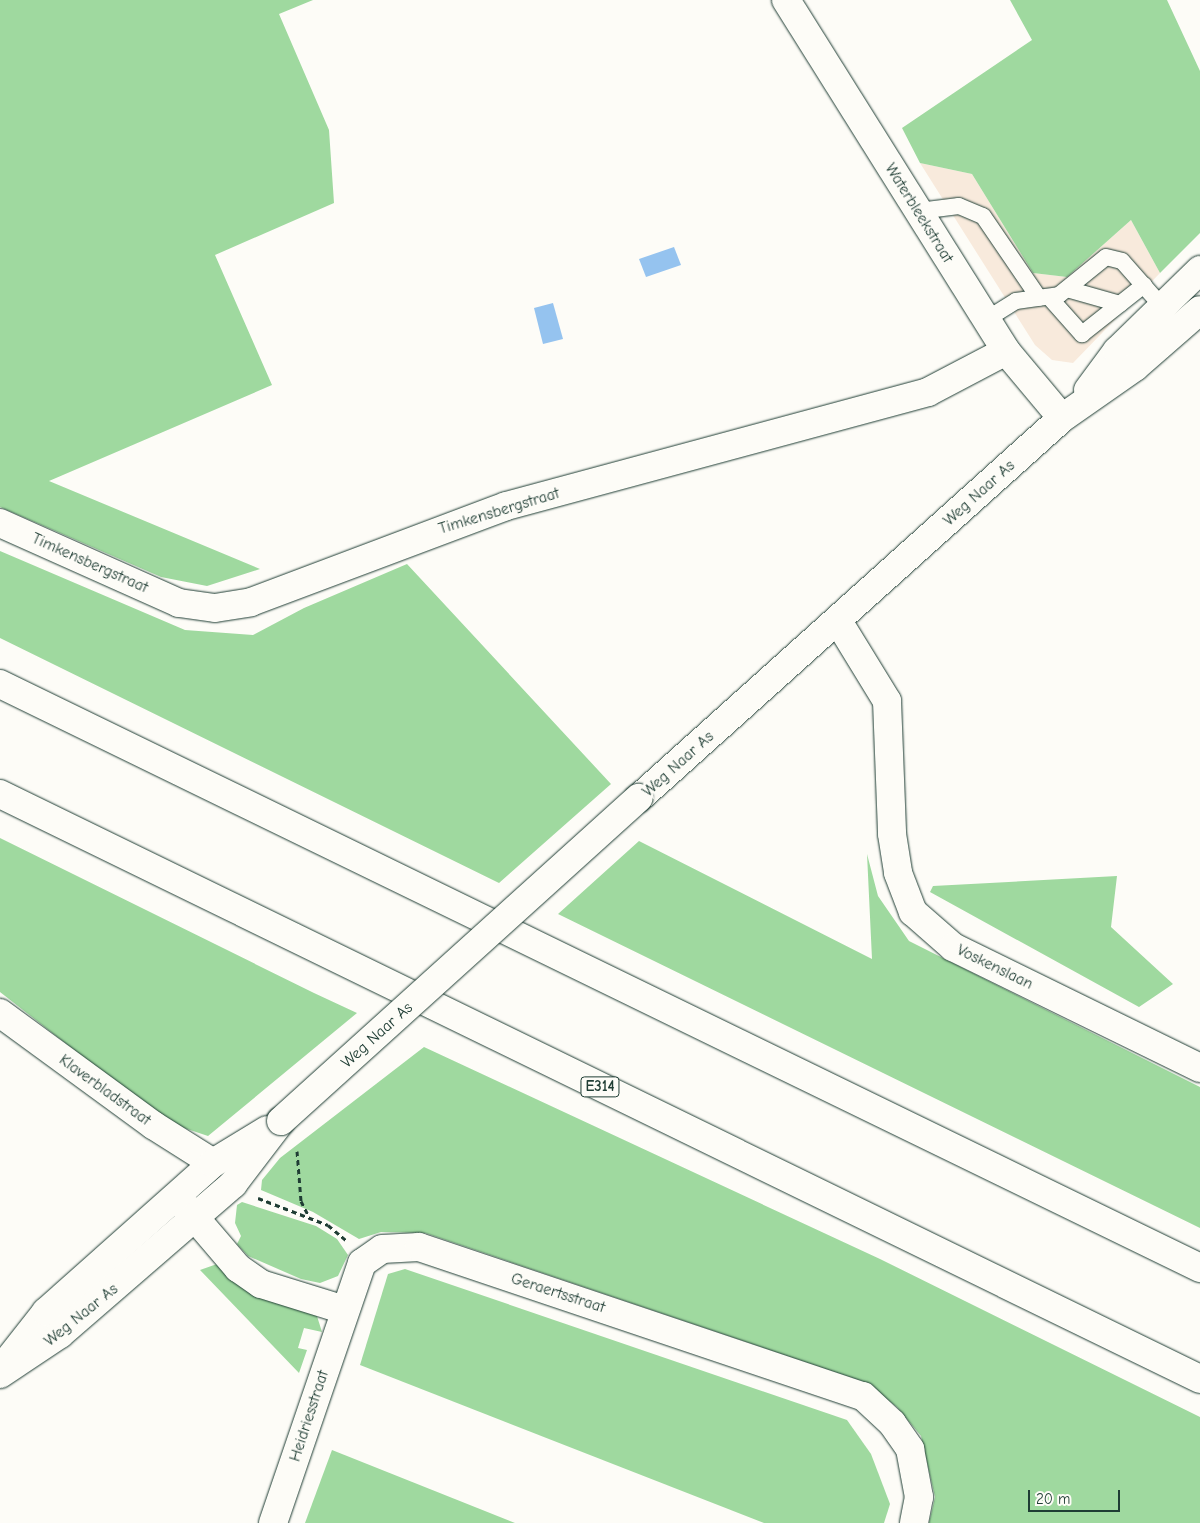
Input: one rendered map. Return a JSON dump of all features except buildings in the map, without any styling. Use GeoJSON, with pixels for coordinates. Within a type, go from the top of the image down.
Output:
{"type":"FeatureCollection","features":[{"type":"Feature","properties":{"kind":"main road","name":"Waterbleekstraat"},"geometry":{"type":"LineString","coordinates":[[786,0],[1006,351],[1069,413]]}},
{"type":"Feature","properties":{"kind":"main road","name":"Weg Naar As"},"geometry":{"type":"LineString","coordinates":[[1069,413],[1117,351],[1200,270]]}},
{"type":"Feature","properties":{"kind":"main road","name":"Weg Naar As"},"geometry":{"type":"LineString","coordinates":[[0,1370],[46,1312],[213,1163],[281,1121],[1069,413],[1135,367],[1190,318]]}},
{"type":"Feature","properties":{"kind":"main road","name":"Timkensbergstraat"},"geometry":{"type":"LineString","coordinates":[[0,523],[179,603],[224,607],[251,602],[506,506],[928,392],[1006,351]]}},
{"type":"Feature","properties":{"kind":"main road","name":"Voskenslaan"},"geometry":{"type":"LineString","coordinates":[[838,621],[886,701],[892,834],[898,873],[913,912],[953,946],[1200,1068]]}},
{"type":"Feature","properties":{"kind":"main road"},"geometry":{"type":"LineString","coordinates":[[0,684],[1200,1268]]}},
{"type":"Feature","properties":{"kind":"main road","name":"E314"},"geometry":{"type":"LineString","coordinates":[[0,794],[1200,1379]]}},
{"type":"Feature","properties":{"kind":"main road","name":"Klaverbladstraat"},"geometry":{"type":"LineString","coordinates":[[0,1013],[153,1125],[213,1163]]}},
{"type":"Feature","properties":{"kind":"main road","name":"Weg Naar As"},"geometry":{"type":"LineString","coordinates":[[0,1374],[60,1334],[233,1184],[281,1121]]}},
{"type":"Feature","properties":{"kind":"main road"},"geometry":{"type":"LineString","coordinates":[[176,1196],[238,1268],[261,1284],[345,1310]]}},
{"type":"Feature","properties":{"kind":"main road","name":"Geraertsstraat"},"geometry":{"type":"LineString","coordinates":[[345,1310],[362,1263],[382,1249],[419,1247],[863,1396],[892,1423],[910,1449],[919,1497],[914,1523]]}},
{"type":"Feature","properties":{"kind":"main road","name":"Heidriesstraat"},"geometry":{"type":"LineString","coordinates":[[273,1523],[345,1310]]}},
{"type":"Feature","properties":{"kind":"lane"},"geometry":{"type":"LineString","coordinates":[[919,212],[960,206],[984,216],[1044,297],[1082,334],[1144,285]]}},
{"type":"Feature","properties":{"kind":"lane"},"geometry":{"type":"LineString","coordinates":[[987,319],[1016,301],[1044,297],[1067,288],[1106,257],[1122,261],[1163,306],[1190,318]]}},
{"type":"Feature","properties":{"kind":"lane"},"geometry":{"type":"LineString","coordinates":[[1067,288],[1120,304]]}},
{"type":"Feature","properties":{"kind":"path"},"geometry":{"type":"LineString","coordinates":[[298,1146],[300,1192],[310,1217]]}},
{"type":"Feature","properties":{"kind":"path"},"geometry":{"type":"LineString","coordinates":[[255,1197],[310,1217],[350,1242]]}},
{"type":"Feature","properties":{"kind":"shaded area"},"geometry":{"type":"Polygon","coordinates":[[[920,163],[972,174],[1033,273],[1067,277],[1131,220],[1160,273],[1073,363],[1052,360],[1035,345],[920,163]]]}},
{"type":"Feature","properties":{"kind":"green space"},"geometry":{"type":"Polygon","coordinates":[[[0,0],[313,0],[279,14],[329,130],[334,203],[215,255],[272,385],[49,481],[260,569],[207,586],[161,577],[0,507],[0,0]]]}},
{"type":"Feature","properties":{"kind":"green space"},"geometry":{"type":"Polygon","coordinates":[[[1010,0],[1167,0],[1200,71],[1200,233],[1160,273],[1131,220],[1067,277],[1033,273],[972,174],[920,163],[902,128],[1032,40],[1010,0]]]}},
{"type":"Feature","properties":{"kind":"green space"},"geometry":{"type":"Polygon","coordinates":[[[0,551],[185,630],[253,635],[304,608],[407,564],[611,784],[499,883],[0,638],[0,551]]]}},
{"type":"Feature","properties":{"kind":"green space"},"geometry":{"type":"Polygon","coordinates":[[[0,838],[357,1013],[208,1136],[166,1122],[0,992],[0,838]]]}},
{"type":"Feature","properties":{"kind":"green space"},"geometry":{"type":"Polygon","coordinates":[[[639,841],[872,959],[867,854],[878,896],[909,941],[1200,1087],[1200,1228],[558,914],[639,841]]]}},
{"type":"Feature","properties":{"kind":"green space"},"geometry":{"type":"Polygon","coordinates":[[[1117,876],[1111,927],[1173,984],[1139,1007],[930,892],[933,886],[1117,876]]]}},
{"type":"Feature","properties":{"kind":"green space"},"geometry":{"type":"Polygon","coordinates":[[[424,1047],[880,1259],[1200,1417],[1200,1523],[929,1523],[935,1497],[921,1436],[897,1407],[864,1382],[425,1233],[381,1232],[359,1239],[313,1212],[261,1190],[262,1180],[280,1158],[424,1047]]]}},
{"type":"Feature","properties":{"kind":"green space"},"geometry":{"type":"Polygon","coordinates":[[[242,1202],[316,1226],[337,1239],[348,1255],[338,1276],[320,1283],[301,1279],[248,1256],[237,1244],[241,1236],[235,1223],[237,1205],[242,1202]]]}},
{"type":"Feature","properties":{"kind":"green space"},"geometry":{"type":"Polygon","coordinates":[[[217,1264],[316,1313],[322,1332],[304,1328],[298,1348],[307,1350],[299,1373],[200,1270],[217,1264]]]}},
{"type":"Feature","properties":{"kind":"green space"},"geometry":{"type":"Polygon","coordinates":[[[405,1269],[847,1420],[871,1454],[890,1504],[884,1523],[764,1523],[360,1365],[388,1274],[405,1269]]]}},
{"type":"Feature","properties":{"kind":"green space"},"geometry":{"type":"Polygon","coordinates":[[[332,1450],[515,1523],[305,1523],[332,1450]]]}},
{"type":"Feature","properties":{"kind":"water"},"geometry":{"type":"Polygon","coordinates":[[[674,247],[681,265],[646,277],[639,259],[674,247]]]}},
{"type":"Feature","properties":{"kind":"water"},"geometry":{"type":"Polygon","coordinates":[[[553,303],[563,339],[543,344],[534,308],[553,303]]]}}]}
